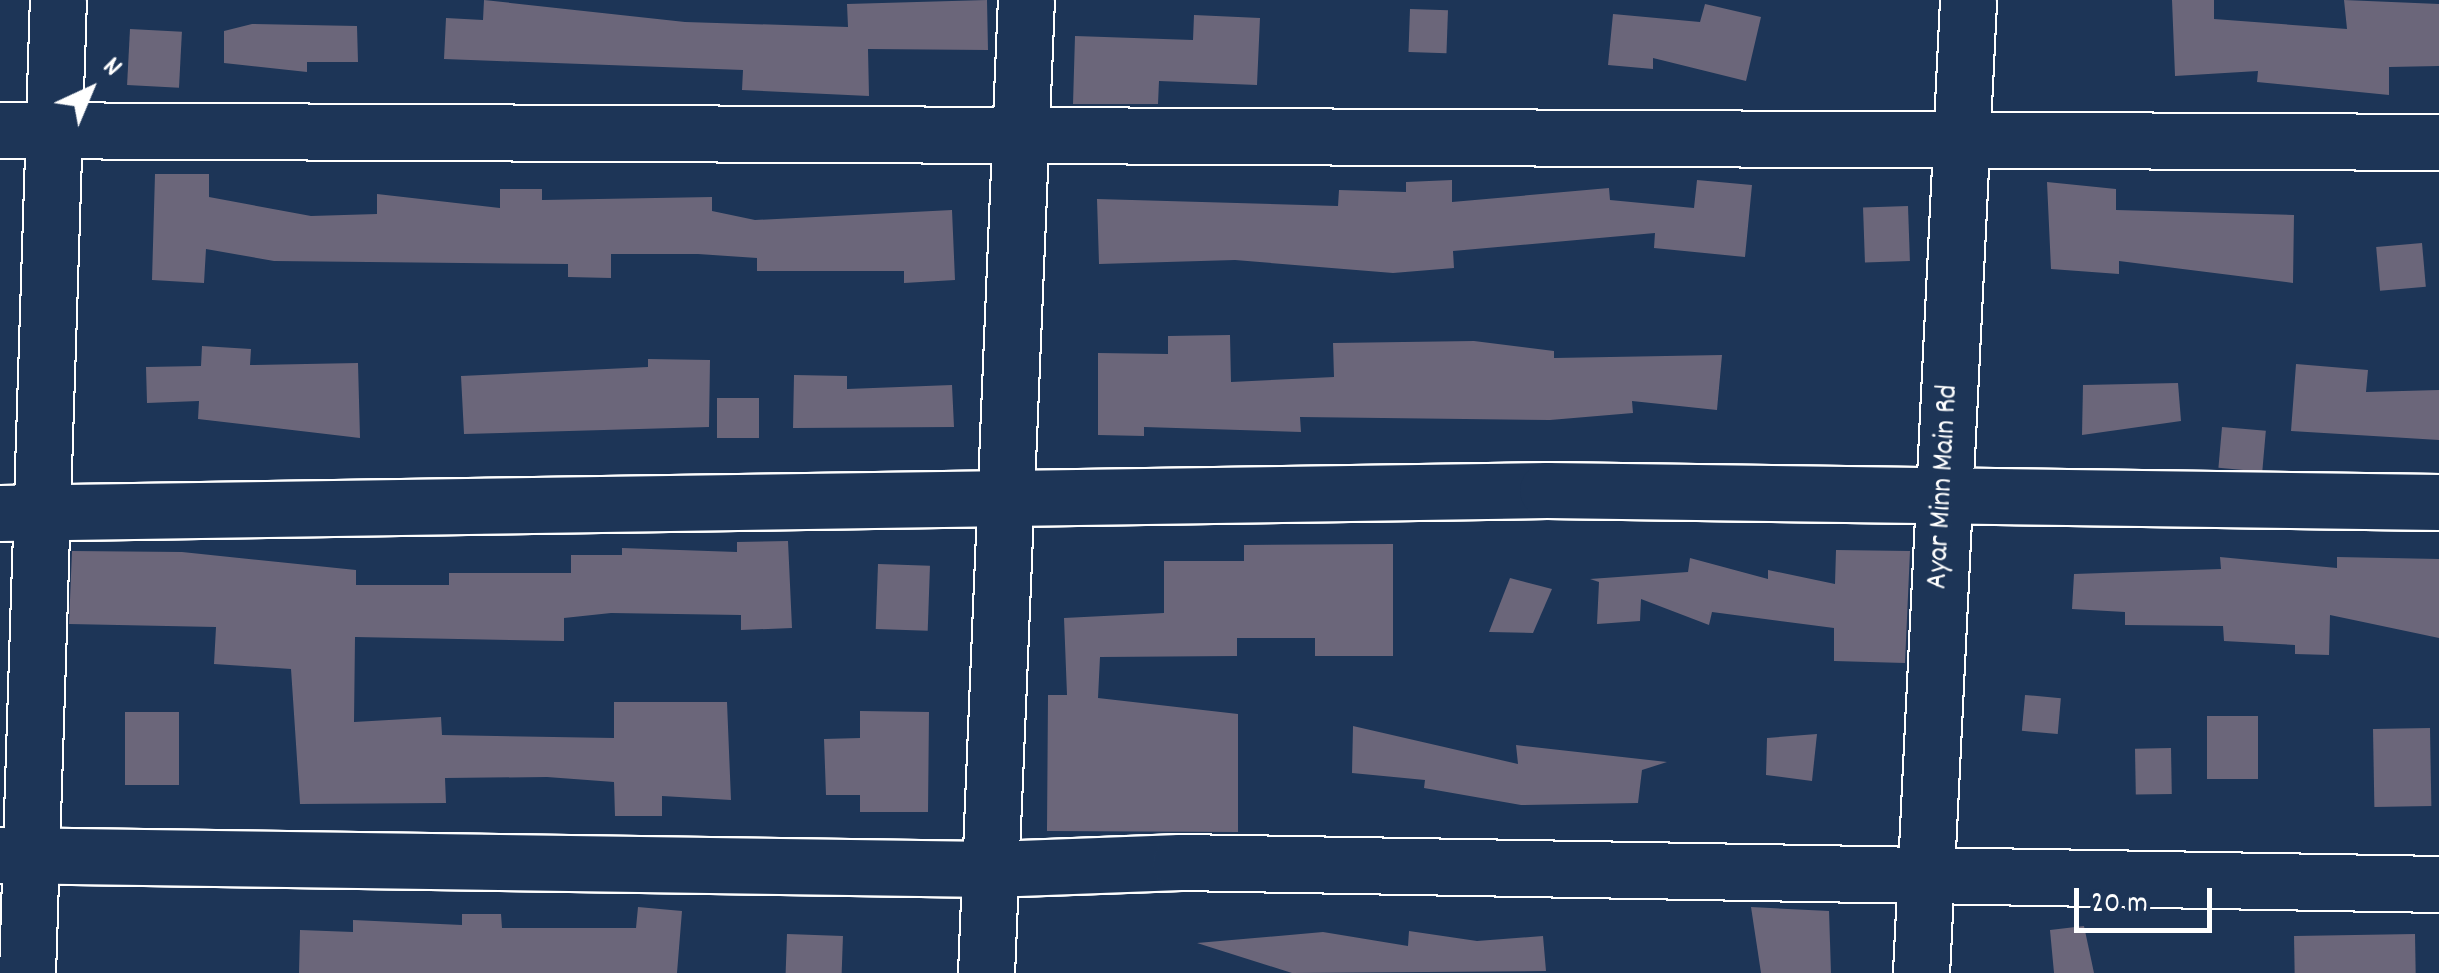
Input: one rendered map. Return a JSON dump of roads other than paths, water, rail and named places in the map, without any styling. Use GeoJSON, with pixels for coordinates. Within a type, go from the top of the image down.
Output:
{"type":"FeatureCollection","features":[{"type":"Feature","properties":{"kind":"street"},"geometry":{"type":"LineString","coordinates":[[26,973],[15,854],[20,513],[54,132],[58,0]]}},
{"type":"Feature","properties":{"kind":"street"},"geometry":{"type":"LineString","coordinates":[[986,973],[1026,0]]}},
{"type":"Feature","properties":{"kind":"street","name":"Ayar Minn Main Rd"},"geometry":{"type":"LineString","coordinates":[[1921,973],[1968,0]]}},
{"type":"Feature","properties":{"kind":"street"},"geometry":{"type":"LineString","coordinates":[[0,130],[1020,139],[1962,134],[2439,142]]}},
{"type":"Feature","properties":{"kind":"street"},"geometry":{"type":"LineString","coordinates":[[20,513],[1008,498],[1944,495],[2439,502]]}},
{"type":"Feature","properties":{"kind":"street"},"geometry":{"type":"LineString","coordinates":[[15,854],[990,869],[1180,862],[1926,872],[2439,884]]}}]}
